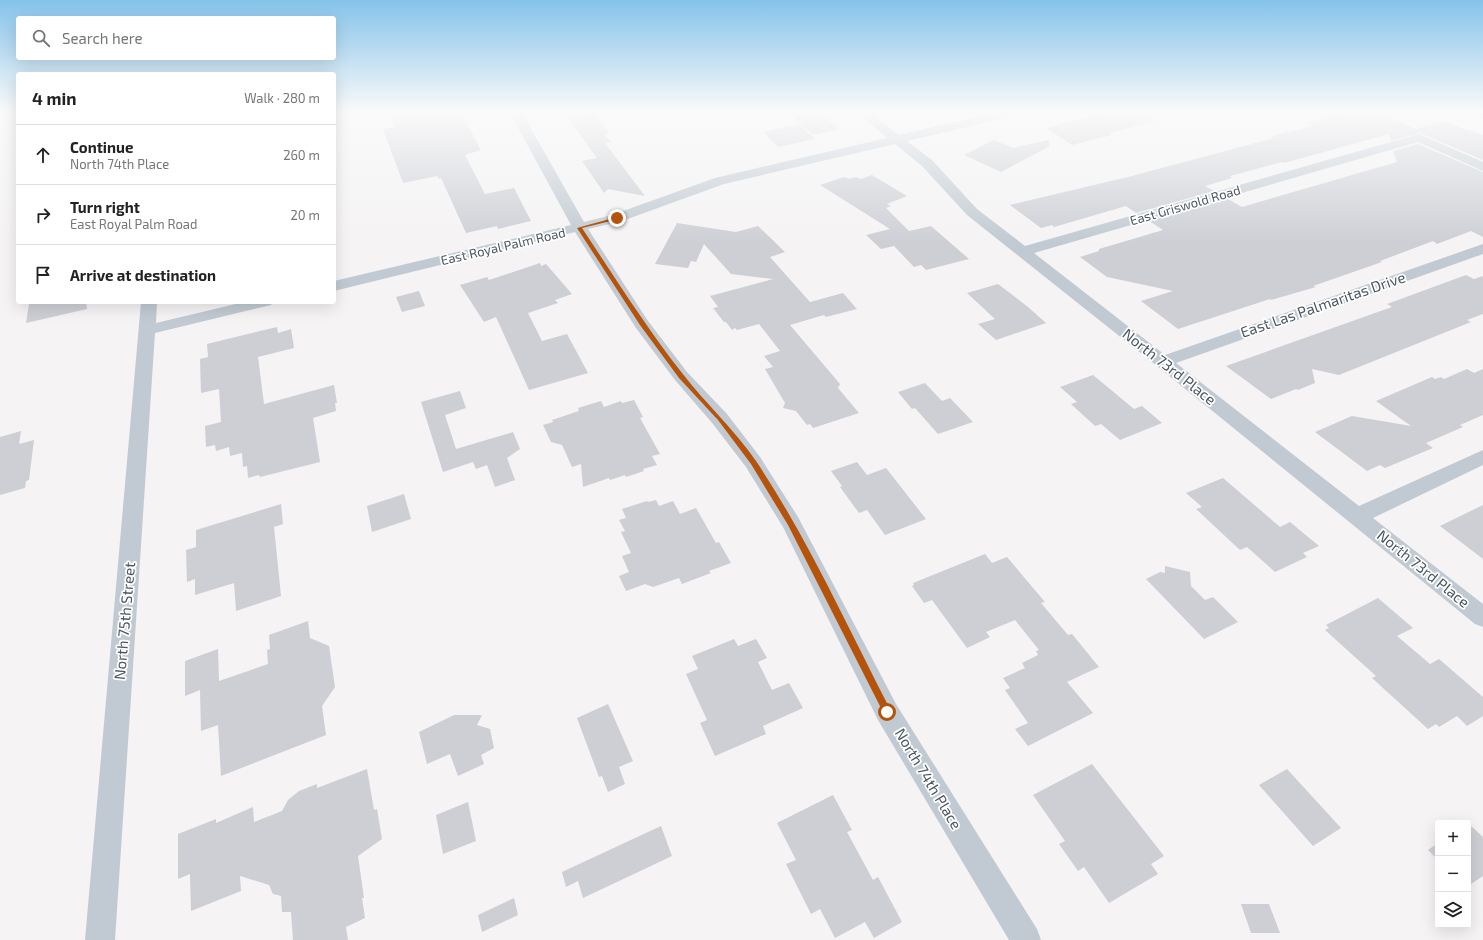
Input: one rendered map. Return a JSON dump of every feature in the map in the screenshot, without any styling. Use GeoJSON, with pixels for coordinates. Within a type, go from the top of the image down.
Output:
{"type":"FeatureCollection","features":[{"type":"Feature","properties":{"kind":"street","name":"North 74th Place"},"geometry":{"type":"LineString","coordinates":[[539,155],[580,228],[642,324],[681,376],[725,425],[753,462],[791,523],[824,585],[887,712],[1026,940]]}},
{"type":"Feature","properties":{"kind":"street","name":"East Royal Palm Road"},"geometry":{"type":"LineString","coordinates":[[336,286],[580,228],[617,218],[720,181],[833,155]]}},
{"type":"Feature","properties":{"kind":"street","name":"North 73rd Place"},"geometry":{"type":"LineString","coordinates":[[917,155],[927,163],[972,212],[1020,252],[1163,362],[1483,617]]}},
{"type":"Feature","properties":{"kind":"street","name":"East Griswold Road"},"geometry":{"type":"LineString","coordinates":[[1020,252],[1360,155]]}},
{"type":"Feature","properties":{"kind":"street","name":"East Griswold Road"},"geometry":{"type":"LineString","coordinates":[[1456,155],[1483,167]]}},
{"type":"Feature","properties":{"kind":"street","name":"East Las Palmaritas Drive"},"geometry":{"type":"LineString","coordinates":[[1163,362],[1483,249]]}},
{"type":"Feature","properties":{"kind":"street","name":"North 75th Street"},"geometry":{"type":"LineString","coordinates":[[100,940],[149,304]]}},
{"type":"Feature","properties":{"kind":"street"},"geometry":{"type":"LineString","coordinates":[[148,330],[257,304]]}},
{"type":"Feature","properties":{"kind":"street"},"geometry":{"type":"LineString","coordinates":[[1357,516],[1483,457]]}},
{"type":"Feature","properties":{"kind":"building"},"geometry":{"type":"Polygon","coordinates":[[[393,155],[465,155],[485,194],[514,188],[531,221],[498,229],[497,226],[466,233],[441,178],[439,179],[437,176],[403,183],[393,155]]]}},
{"type":"Feature","properties":{"kind":"building"},"geometry":{"type":"Polygon","coordinates":[[[595,155],[614,155],[645,196],[608,189],[604,193],[582,161],[597,158],[595,155]]]}},
{"type":"Feature","properties":{"kind":"building"},"geometry":{"type":"Polygon","coordinates":[[[964,155],[1033,155],[1001,172],[964,155]]]}},
{"type":"Feature","properties":{"kind":"building"},"geometry":{"type":"Polygon","coordinates":[[[1211,155],[1313,155],[1230,176],[1232,178],[1205,186],[1214,191],[1136,213],[1126,206],[1054,227],[1052,225],[1041,228],[1010,205],[1132,176],[1211,155]]]}},
{"type":"Feature","properties":{"kind":"building"},"geometry":{"type":"Polygon","coordinates":[[[1394,155],[1443,155],[1483,172],[1483,237],[1471,231],[1437,244],[1433,241],[1380,261],[1382,262],[1313,286],[1316,287],[1271,300],[1270,299],[1178,329],[1141,301],[1173,291],[1107,277],[1080,257],[1099,251],[1099,249],[1163,230],[1149,221],[1228,199],[1242,207],[1397,162],[1394,155]]]}},
{"type":"Feature","properties":{"kind":"building"},"geometry":{"type":"Polygon","coordinates":[[[1471,155],[1483,155],[1483,160],[1471,155]]]}},
{"type":"Feature","properties":{"kind":"building"},"geometry":{"type":"Polygon","coordinates":[[[872,175],[907,196],[887,204],[891,206],[886,208],[909,231],[931,226],[969,259],[926,270],[921,265],[914,267],[894,246],[881,249],[866,235],[890,229],[820,185],[844,177],[849,179],[856,177],[861,179],[872,175]]]}},
{"type":"Feature","properties":{"kind":"building"},"geometry":{"type":"Polygon","coordinates":[[[677,223],[736,232],[758,226],[785,252],[770,257],[810,302],[843,293],[857,309],[826,317],[824,315],[790,325],[840,384],[838,388],[859,413],[813,428],[810,424],[807,425],[796,411],[783,408],[785,403],[765,369],[773,367],[764,356],[780,351],[759,324],[737,330],[735,328],[732,330],[713,308],[718,307],[710,296],[773,279],[731,274],[704,244],[696,262],[691,261],[688,268],[655,264],[677,223]]]}},
{"type":"Feature","properties":{"kind":"building"},"geometry":{"type":"Polygon","coordinates":[[[540,263],[541,266],[546,264],[572,294],[555,300],[558,303],[528,313],[542,341],[567,334],[588,373],[529,390],[496,317],[484,322],[460,285],[487,277],[489,280],[540,263]]]}},
{"type":"Feature","properties":{"kind":"building"},"geometry":{"type":"Polygon","coordinates":[[[1466,275],[1474,279],[1483,276],[1483,314],[1467,320],[1471,322],[1339,375],[1312,369],[1315,383],[1271,399],[1226,366],[1392,307],[1387,304],[1466,275]]]}},
{"type":"Feature","properties":{"kind":"building"},"geometry":{"type":"Polygon","coordinates":[[[998,284],[1046,323],[996,340],[978,324],[995,319],[967,293],[998,284]]]}},
{"type":"Feature","properties":{"kind":"building"},"geometry":{"type":"Polygon","coordinates":[[[419,291],[425,306],[402,312],[396,297],[419,291]]]}},
{"type":"Feature","properties":{"kind":"building"},"geometry":{"type":"Polygon","coordinates":[[[29,304],[86,304],[87,309],[26,323],[29,304]]]}},
{"type":"Feature","properties":{"kind":"building"},"geometry":{"type":"Polygon","coordinates":[[[277,327],[278,333],[291,329],[294,348],[258,357],[264,404],[334,385],[337,403],[335,403],[336,411],[313,418],[320,462],[260,477],[259,475],[248,478],[247,466],[243,467],[242,453],[230,456],[229,447],[216,451],[215,445],[206,447],[205,426],[221,422],[219,389],[201,393],[200,359],[208,357],[207,344],[277,327]]]}},
{"type":"Feature","properties":{"kind":"building"},"geometry":{"type":"Polygon","coordinates":[[[1467,369],[1474,373],[1483,369],[1483,415],[1460,425],[1463,427],[1426,443],[1433,448],[1385,468],[1380,465],[1367,471],[1315,432],[1352,416],[1411,426],[1376,401],[1432,377],[1435,379],[1441,377],[1444,379],[1467,369]]]}},
{"type":"Feature","properties":{"kind":"building"},"geometry":{"type":"Polygon","coordinates":[[[1093,375],[1134,409],[1142,406],[1162,423],[1120,440],[1101,424],[1095,426],[1071,404],[1077,402],[1060,387],[1093,375]]]}},
{"type":"Feature","properties":{"kind":"building"},"geometry":{"type":"Polygon","coordinates":[[[925,383],[942,401],[950,398],[973,422],[938,434],[915,408],[912,409],[898,392],[925,383]]]}},
{"type":"Feature","properties":{"kind":"building"},"geometry":{"type":"Polygon","coordinates":[[[460,391],[466,408],[445,415],[456,449],[513,432],[520,449],[507,458],[515,480],[495,487],[487,465],[476,469],[473,462],[443,472],[421,402],[460,391]]]}},
{"type":"Feature","properties":{"kind":"building"},"geometry":{"type":"Polygon","coordinates":[[[634,400],[643,417],[640,418],[660,454],[652,456],[657,465],[643,469],[644,471],[626,477],[625,475],[610,480],[609,478],[583,487],[581,464],[572,467],[562,445],[551,442],[543,425],[553,422],[552,420],[579,411],[578,408],[601,401],[604,407],[621,401],[622,403],[634,400]]]}},
{"type":"Feature","properties":{"kind":"building"},"geometry":{"type":"Polygon","coordinates":[[[21,431],[19,444],[34,440],[29,480],[26,481],[25,488],[0,495],[0,437],[21,431]]]}},
{"type":"Feature","properties":{"kind":"building"},"geometry":{"type":"Polygon","coordinates":[[[857,462],[867,475],[886,468],[926,519],[885,535],[867,510],[859,513],[840,487],[842,486],[831,471],[857,462]]]}},
{"type":"Feature","properties":{"kind":"building"},"geometry":{"type":"Polygon","coordinates":[[[1223,478],[1280,527],[1290,522],[1319,546],[1303,553],[1307,557],[1275,572],[1247,547],[1240,550],[1196,509],[1202,507],[1186,493],[1223,478]]]}},
{"type":"Feature","properties":{"kind":"building"},"geometry":{"type":"Polygon","coordinates":[[[404,494],[411,519],[372,532],[367,506],[404,494]]]}},
{"type":"Feature","properties":{"kind":"building"},"geometry":{"type":"Polygon","coordinates":[[[656,500],[659,506],[673,501],[680,514],[696,508],[716,543],[719,542],[731,563],[709,571],[711,573],[682,584],[679,578],[653,587],[645,584],[626,591],[619,576],[629,572],[622,556],[631,553],[621,532],[625,531],[619,520],[626,518],[622,509],[647,501],[656,500]]]}},
{"type":"Feature","properties":{"kind":"building"},"geometry":{"type":"Polygon","coordinates":[[[281,504],[283,524],[274,527],[281,596],[236,611],[234,583],[195,595],[195,579],[187,582],[186,550],[196,547],[196,530],[281,504]]]}},
{"type":"Feature","properties":{"kind":"building"},"geometry":{"type":"Polygon","coordinates":[[[1483,505],[1483,559],[1440,526],[1483,505]]]}},
{"type":"Feature","properties":{"kind":"building"},"geometry":{"type":"Polygon","coordinates":[[[985,554],[992,563],[1007,557],[1045,602],[1041,603],[1068,635],[1072,634],[1099,667],[1067,682],[1093,713],[1028,746],[1015,729],[1028,723],[1005,690],[1010,688],[1003,678],[1025,668],[1022,663],[1038,655],[1036,651],[1039,650],[1015,620],[986,632],[990,637],[967,648],[932,600],[924,603],[912,586],[914,585],[913,583],[985,554]]]}},
{"type":"Feature","properties":{"kind":"building"},"geometry":{"type":"Polygon","coordinates":[[[1165,566],[1190,572],[1191,586],[1205,600],[1213,597],[1238,622],[1204,639],[1146,579],[1160,572],[1165,573],[1165,566]]]}},
{"type":"Feature","properties":{"kind":"building"},"geometry":{"type":"Polygon","coordinates":[[[1378,598],[1413,628],[1397,636],[1430,664],[1439,659],[1483,697],[1483,716],[1467,726],[1457,716],[1439,727],[1436,724],[1428,729],[1372,678],[1376,676],[1325,630],[1329,628],[1326,625],[1378,598]]]}},
{"type":"Feature","properties":{"kind":"building"},"geometry":{"type":"Polygon","coordinates":[[[308,621],[310,638],[329,646],[335,687],[322,706],[326,735],[221,776],[218,725],[201,731],[200,690],[185,696],[185,661],[218,649],[219,681],[268,664],[267,650],[270,649],[269,635],[308,621]]]}},
{"type":"Feature","properties":{"kind":"building"},"geometry":{"type":"Polygon","coordinates":[[[734,639],[738,646],[756,639],[767,658],[758,662],[772,690],[789,683],[803,708],[763,726],[766,734],[715,756],[700,723],[707,720],[686,674],[698,669],[692,656],[734,639]]]}},
{"type":"Feature","properties":{"kind":"building"},"geometry":{"type":"Polygon","coordinates":[[[608,704],[633,761],[619,767],[625,784],[608,792],[602,776],[599,777],[577,718],[608,704]]]}},
{"type":"Feature","properties":{"kind":"building"},"geometry":{"type":"Polygon","coordinates":[[[454,715],[482,715],[477,725],[490,729],[494,748],[481,755],[484,764],[458,776],[450,754],[427,764],[419,732],[454,715]]]}},
{"type":"Feature","properties":{"kind":"building"},"geometry":{"type":"Polygon","coordinates":[[[1092,764],[1164,856],[1151,864],[1158,874],[1109,903],[1084,867],[1078,871],[1059,844],[1065,841],[1033,795],[1092,764]]]}},
{"type":"Feature","properties":{"kind":"building"},"geometry":{"type":"Polygon","coordinates":[[[367,769],[374,810],[377,809],[382,839],[358,856],[364,898],[362,898],[365,918],[346,927],[348,940],[293,940],[291,912],[282,912],[281,896],[273,894],[269,885],[240,876],[241,891],[191,911],[190,874],[178,879],[178,834],[216,819],[216,823],[253,807],[254,822],[282,811],[288,800],[299,791],[317,784],[317,788],[367,769]]]}},
{"type":"Feature","properties":{"kind":"building"},"geometry":{"type":"Polygon","coordinates":[[[1287,769],[1341,828],[1313,846],[1259,785],[1287,769]]]}},
{"type":"Feature","properties":{"kind":"building"},"geometry":{"type":"Polygon","coordinates":[[[833,795],[852,830],[847,832],[873,880],[878,877],[902,922],[874,938],[865,922],[835,938],[820,909],[811,914],[786,864],[796,860],[777,823],[833,795]]]}},
{"type":"Feature","properties":{"kind":"building"},"geometry":{"type":"Polygon","coordinates":[[[468,802],[476,841],[443,854],[436,815],[468,802]]]}},
{"type":"Feature","properties":{"kind":"building"},"geometry":{"type":"Polygon","coordinates":[[[661,826],[672,856],[583,898],[578,881],[566,887],[562,872],[661,826]]]}},
{"type":"Feature","properties":{"kind":"building"},"geometry":{"type":"Polygon","coordinates":[[[1471,826],[1483,837],[1483,876],[1471,884],[1471,826]]]}},
{"type":"Feature","properties":{"kind":"building"},"geometry":{"type":"Polygon","coordinates":[[[1435,845],[1435,857],[1428,850],[1435,845]]]}},
{"type":"Feature","properties":{"kind":"building"},"geometry":{"type":"Polygon","coordinates":[[[514,898],[518,915],[482,932],[478,915],[514,898]]]}},
{"type":"Feature","properties":{"kind":"building"},"geometry":{"type":"Polygon","coordinates":[[[1241,904],[1269,904],[1280,933],[1251,933],[1241,904]]]}},
{"type":"Feature","properties":{"kind":"route"},"geometry":{"type":"LineString","coordinates":[[617,218],[580,228],[642,324],[681,376],[720,419],[753,462],[791,523],[887,712]]}}]}
